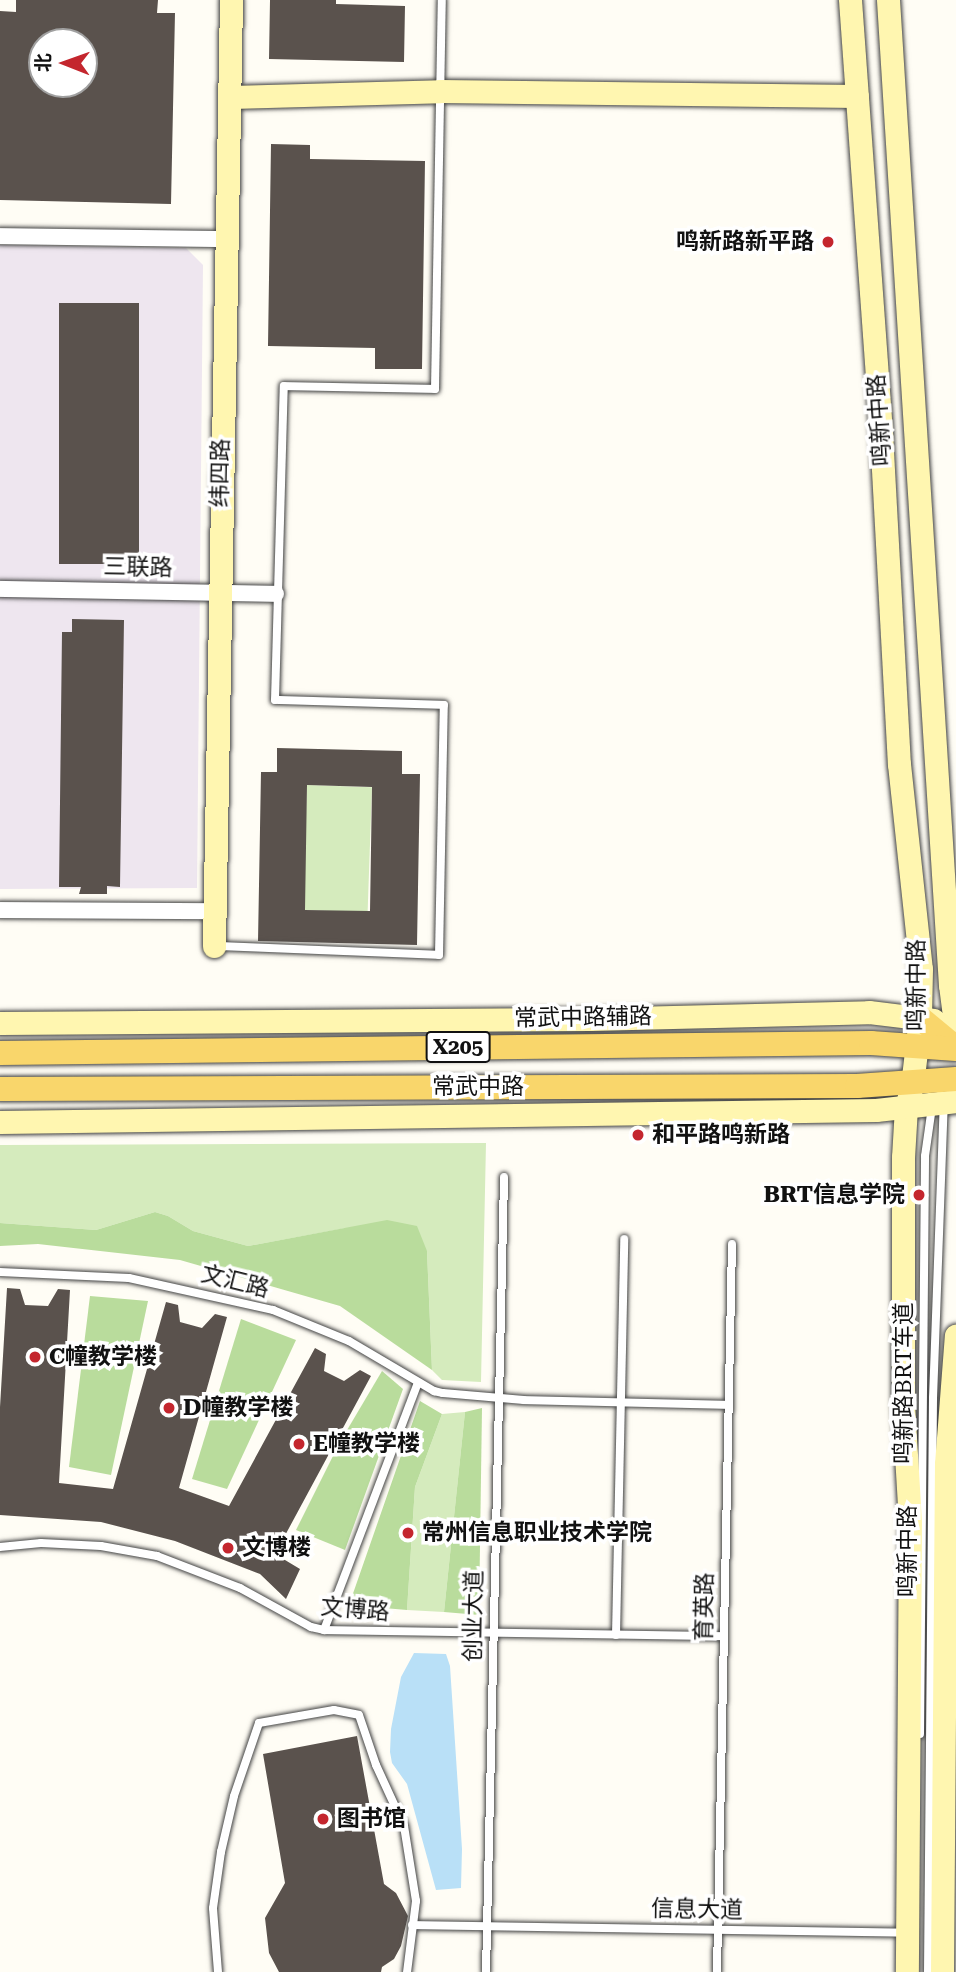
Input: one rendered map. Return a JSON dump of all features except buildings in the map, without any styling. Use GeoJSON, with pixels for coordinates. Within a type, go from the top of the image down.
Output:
{"type":"FeatureCollection","features":[{"type":"Feature","properties":{"kind":"main road","name":"纬四路"},"geometry":{"type":"LineString","coordinates":[[214,946],[231,0]]}},
{"type":"Feature","properties":{"kind":"main road","name":"鸣新中路"},"geometry":{"type":"LineString","coordinates":[[850,0],[881,433],[899,764],[921,969],[920,1018],[903,1157],[903,1404],[910,1523],[907,1972]]}},
{"type":"Feature","properties":{"kind":"main road","name":"鸣新中路"},"geometry":{"type":"LineString","coordinates":[[888,0],[956,1031]]}},
{"type":"Feature","properties":{"kind":"main road"},"geometry":{"type":"LineString","coordinates":[[231,97],[440,91],[857,96]]}},
{"type":"Feature","properties":{"kind":"main road","name":"常武中路辅路"},"geometry":{"type":"LineString","coordinates":[[0,1023],[590,1019],[869,1012],[956,1024]]}},
{"type":"Feature","properties":{"kind":"main road"},"geometry":{"type":"LineString","coordinates":[[920,1018],[951,1076]]}},
{"type":"Feature","properties":{"kind":"main road","name":"常武中路"},"geometry":{"type":"LineString","coordinates":[[0,1053],[871,1043],[916,1046],[951,1076],[909,1096],[0,1088]]}},
{"type":"Feature","properties":{"kind":"main road"},"geometry":{"type":"LineString","coordinates":[[0,1122],[867,1111],[909,1096]]}},
{"type":"Feature","properties":{"kind":"main road","name":"鸣新中路"},"geometry":{"type":"LineString","coordinates":[[942,1972],[949,1832],[946,1464],[956,1335]]}},
{"type":"Feature","properties":{"kind":"street"},"geometry":{"type":"LineString","coordinates":[[0,236],[226,239]]}},
{"type":"Feature","properties":{"kind":"street","name":"三联路"},"geometry":{"type":"LineString","coordinates":[[0,589],[276,594]]}},
{"type":"Feature","properties":{"kind":"street"},"geometry":{"type":"LineString","coordinates":[[0,910],[214,911]]}},
{"type":"Feature","properties":{"kind":"lane"},"geometry":{"type":"LineString","coordinates":[[214,946],[439,955],[444,705],[275,700],[284,386],[435,389],[442,0]]}},
{"type":"Feature","properties":{"kind":"lane","name":"鸣新路BRT车道"},"geometry":{"type":"LineString","coordinates":[[918,1972],[925,1158],[951,1076]]}},
{"type":"Feature","properties":{"kind":"lane","name":"鸣新路BRT车道"},"geometry":{"type":"LineString","coordinates":[[928,1972],[933,1398],[951,1076]]}},
{"type":"Feature","properties":{"kind":"lane","name":"创业大道"},"geometry":{"type":"LineString","coordinates":[[486,1972],[504,1177]]}},
{"type":"Feature","properties":{"kind":"lane"},"geometry":{"type":"LineString","coordinates":[[616,1635],[624,1239]]}},
{"type":"Feature","properties":{"kind":"lane","name":"育英路"},"geometry":{"type":"LineString","coordinates":[[716,1972],[732,1244]]}},
{"type":"Feature","properties":{"kind":"lane","name":"文汇路"},"geometry":{"type":"LineString","coordinates":[[0,1272],[128,1278],[273,1310],[349,1341],[418,1382],[443,1393],[498,1399],[729,1405]]}},
{"type":"Feature","properties":{"kind":"lane"},"geometry":{"type":"LineString","coordinates":[[324,1630],[418,1382]]}},
{"type":"Feature","properties":{"kind":"lane","name":"文博路"},"geometry":{"type":"LineString","coordinates":[[0,1547],[41,1544],[101,1546],[157,1556],[240,1588],[311,1628],[324,1630],[724,1636]]}},
{"type":"Feature","properties":{"kind":"lane"},"geometry":{"type":"LineString","coordinates":[[218,1972],[213,1908],[222,1852],[234,1796],[259,1723],[334,1710],[359,1715],[376,1765],[404,1826],[416,1901],[407,1972]]}},
{"type":"Feature","properties":{"kind":"lane","name":"信息大道"},"geometry":{"type":"LineString","coordinates":[[412,1925],[906,1933]]}},
{"type":"Feature","properties":{"kind":"shaded area"},"geometry":{"type":"Polygon","coordinates":[[[0,245],[186,248],[203,265],[197,888],[0,889],[0,245]]]}},
{"type":"Feature","properties":{"kind":"green space"},"geometry":{"type":"Polygon","coordinates":[[[307,785],[372,787],[368,912],[303,910],[307,785]]]}},
{"type":"Feature","properties":{"kind":"green space"},"geometry":{"type":"Polygon","coordinates":[[[486,1143],[481,1382],[442,1380],[432,1370],[427,1251],[346,1228],[248,1246],[193,1231],[168,1216],[155,1212],[96,1230],[0,1223],[0,1145],[486,1143]]]}},
{"type":"Feature","properties":{"kind":"green space"},"geometry":{"type":"Polygon","coordinates":[[[155,1212],[168,1216],[193,1231],[248,1246],[387,1220],[417,1226],[427,1251],[432,1370],[340,1306],[180,1260],[38,1244],[0,1246],[0,1223],[96,1230],[155,1212]]]}},
{"type":"Feature","properties":{"kind":"green space"},"geometry":{"type":"Polygon","coordinates":[[[90,1296],[148,1301],[111,1475],[69,1467],[90,1296]]]}},
{"type":"Feature","properties":{"kind":"green space"},"geometry":{"type":"Polygon","coordinates":[[[241,1319],[296,1340],[227,1489],[192,1479],[241,1319]]]}},
{"type":"Feature","properties":{"kind":"green space"},"geometry":{"type":"Polygon","coordinates":[[[382,1371],[403,1389],[345,1550],[296,1530],[340,1442],[382,1371]]]}},
{"type":"Feature","properties":{"kind":"green space"},"geometry":{"type":"Polygon","coordinates":[[[420,1401],[442,1414],[415,1487],[407,1610],[349,1605],[420,1401]]]}},
{"type":"Feature","properties":{"kind":"green space"},"geometry":{"type":"Polygon","coordinates":[[[482,1408],[479,1615],[444,1612],[465,1412],[482,1408]]]}},
{"type":"Feature","properties":{"kind":"green space"},"geometry":{"type":"Polygon","coordinates":[[[465,1412],[444,1612],[407,1610],[415,1487],[442,1414],[465,1412]]]}},
{"type":"Feature","properties":{"kind":"water"},"geometry":{"type":"Polygon","coordinates":[[[414,1653],[446,1654],[450,1666],[462,1849],[461,1888],[436,1890],[407,1784],[392,1763],[391,1729],[401,1677],[414,1653]]]}},
{"type":"Feature","properties":{"kind":"place","name":"鸣新路新平路"},"geometry":{"type":"Point","coordinates":[828,242]}},
{"type":"Feature","properties":{"kind":"place","name":"和平路鸣新路"},"geometry":{"type":"Point","coordinates":[638,1135]}},
{"type":"Feature","properties":{"kind":"place","name":"BRT信息学院"},"geometry":{"type":"Point","coordinates":[919,1195]}},
{"type":"Feature","properties":{"kind":"place","name":"C幢教学楼"},"geometry":{"type":"Point","coordinates":[35,1357]}},
{"type":"Feature","properties":{"kind":"place","name":"D幢教学楼"},"geometry":{"type":"Point","coordinates":[169,1408]}},
{"type":"Feature","properties":{"kind":"place","name":"E幢教学楼"},"geometry":{"type":"Point","coordinates":[299,1444]}},
{"type":"Feature","properties":{"kind":"place","name":"常州信息职业技术学院"},"geometry":{"type":"Point","coordinates":[408,1533]}},
{"type":"Feature","properties":{"kind":"place","name":"文博楼"},"geometry":{"type":"Point","coordinates":[228,1548]}},
{"type":"Feature","properties":{"kind":"place","name":"图书馆"},"geometry":{"type":"Point","coordinates":[323,1819]}}]}
